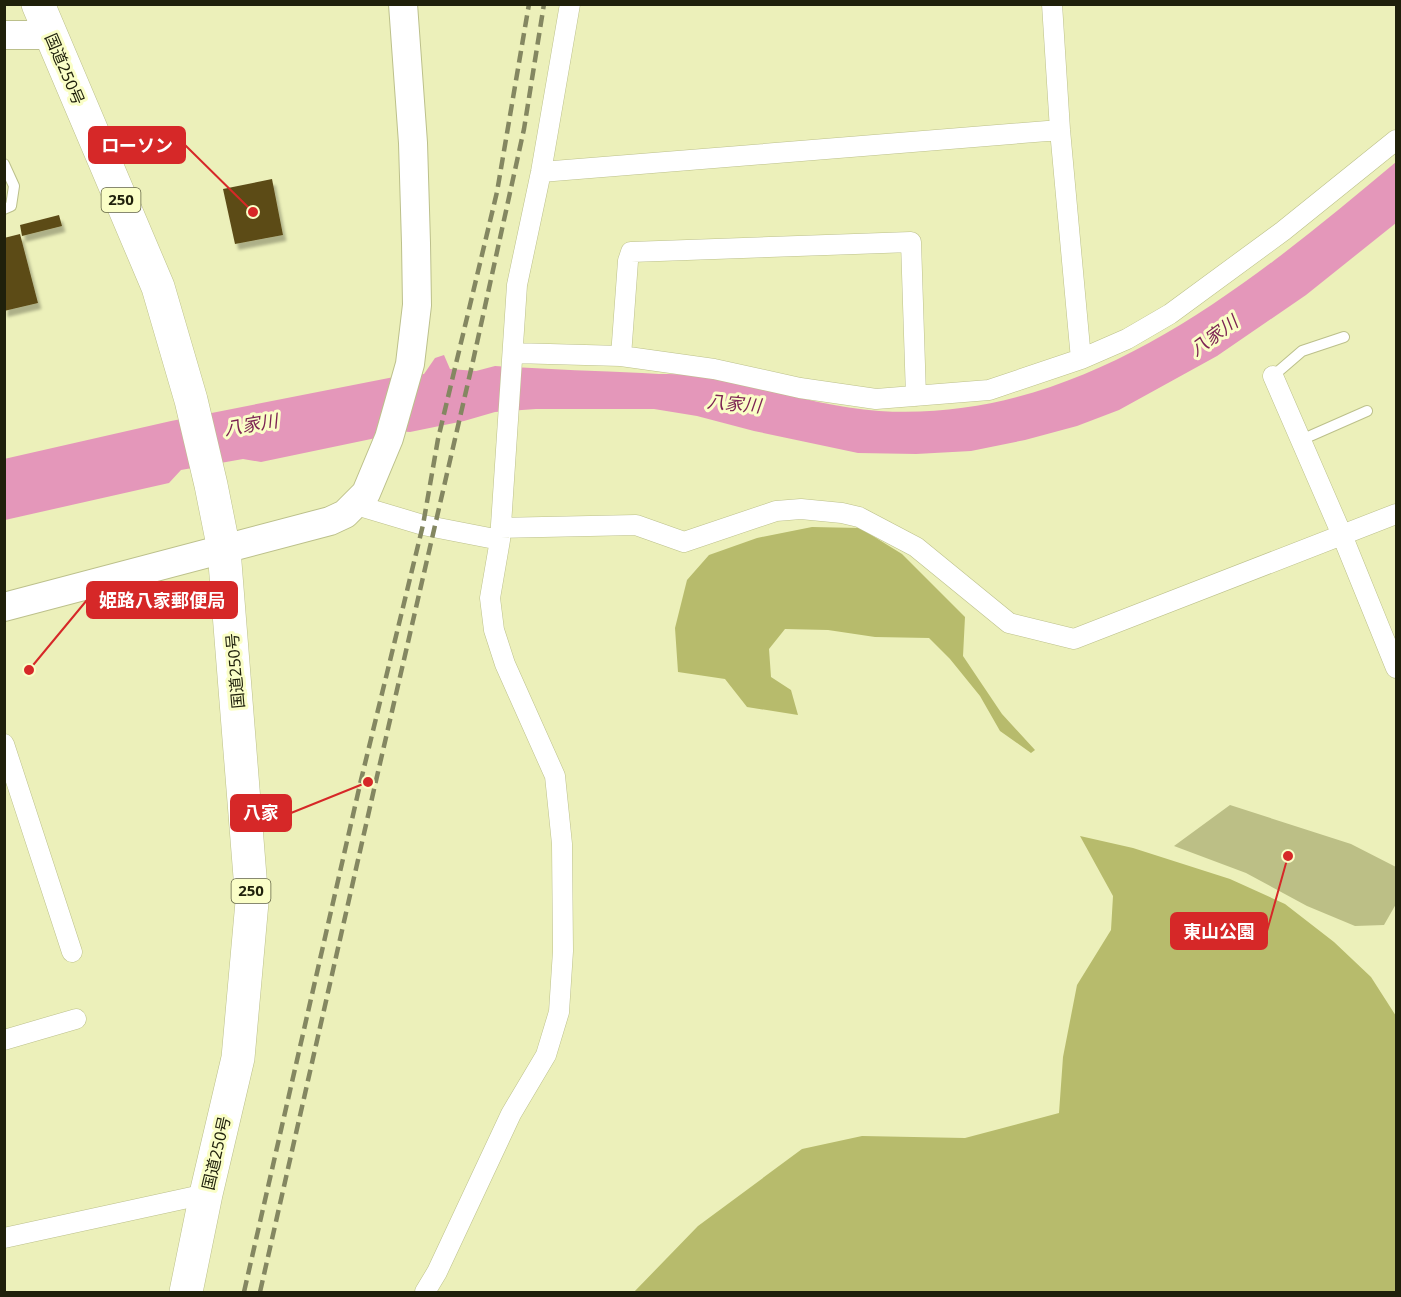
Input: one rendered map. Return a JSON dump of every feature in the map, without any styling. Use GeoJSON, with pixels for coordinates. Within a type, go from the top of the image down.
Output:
{"type":"FeatureCollection","features":[{"type":"Feature","properties":{"kind":"highway","name":"国道250号"},"geometry":{"type":"LineString","coordinates":[[38,4],[158,287],[191,400],[212,485],[224,550],[252,902],[238,1058],[206,1194],[186,1293]]}},
{"type":"Feature","properties":{"kind":"street"},"geometry":{"type":"LineString","coordinates":[[4,607],[330,521],[345,514],[366,493],[389,438],[410,364],[417,305],[413,143],[403,4]]}},
{"type":"Feature","properties":{"kind":"street"},"geometry":{"type":"LineString","coordinates":[[425,1293],[511,1114],[546,1056],[559,1012],[564,951],[562,844],[555,776],[505,664],[494,630],[490,598],[500,534],[517,285],[541,172],[570,4]]}},
{"type":"Feature","properties":{"kind":"street"},"geometry":{"type":"LineString","coordinates":[[1052,4],[1060,130],[1081,359]]}},
{"type":"Feature","properties":{"kind":"street"},"geometry":{"type":"LineString","coordinates":[[4,35],[51,35]]}},
{"type":"Feature","properties":{"kind":"street"},"geometry":{"type":"LineString","coordinates":[[541,172],[1060,130]]}},
{"type":"Feature","properties":{"kind":"street"},"geometry":{"type":"LineString","coordinates":[[513,353],[621,356],[714,369],[800,388],[876,399],[989,390],[1081,359],[1127,339],[1170,314],[1283,231],[1396,140]]}},
{"type":"Feature","properties":{"kind":"street"},"geometry":{"type":"LineString","coordinates":[[621,356],[628,261],[631,252],[911,242],[916,396]]}},
{"type":"Feature","properties":{"kind":"street"},"geometry":{"type":"LineString","coordinates":[[1273,376],[1342,535],[1396,669]]}},
{"type":"Feature","properties":{"kind":"street"},"geometry":{"type":"LineString","coordinates":[[356,505],[423,525],[500,534],[636,525],[684,542],[776,511],[801,509],[842,513],[859,517],[916,547],[1009,623],[1074,639],[1396,514]]}},
{"type":"Feature","properties":{"kind":"street"},"geometry":{"type":"LineString","coordinates":[[4,744],[72,952]]}},
{"type":"Feature","properties":{"kind":"street"},"geometry":{"type":"LineString","coordinates":[[4,1040],[76,1019]]}},
{"type":"Feature","properties":{"kind":"street"},"geometry":{"type":"LineString","coordinates":[[4,1238],[206,1194]]}},
{"type":"Feature","properties":{"kind":"lane"},"geometry":{"type":"LineString","coordinates":[[4,164],[14,186],[11,206],[4,209]]}},
{"type":"Feature","properties":{"kind":"lane"},"geometry":{"type":"LineString","coordinates":[[1273,376],[1302,351],[1344,337]]}},
{"type":"Feature","properties":{"kind":"lane"},"geometry":{"type":"LineString","coordinates":[[1301,440],[1319,430],[1367,411]]}},
{"type":"Feature","properties":{"kind":"green space"},"geometry":{"type":"Polygon","coordinates":[[[812,527],[860,528],[902,554],[965,617],[963,656],[1002,714],[1035,750],[1031,753],[1000,731],[980,696],[950,659],[929,638],[875,637],[828,630],[785,629],[769,649],[771,677],[791,690],[798,715],[747,707],[725,679],[678,672],[675,628],[687,580],[709,555],[757,538],[812,527]]]}},
{"type":"Feature","properties":{"kind":"green space"},"geometry":{"type":"Polygon","coordinates":[[[1230,805],[1351,844],[1396,867],[1396,904],[1384,925],[1355,926],[1307,906],[1246,873],[1174,846],[1230,805]]]}},
{"type":"Feature","properties":{"kind":"green space"},"geometry":{"type":"Polygon","coordinates":[[[1080,836],[1133,848],[1230,879],[1285,904],[1334,942],[1371,977],[1396,1016],[1396,1292],[634,1292],[698,1226],[802,1149],[862,1136],[965,1138],[1059,1113],[1063,1057],[1077,985],[1111,930],[1113,896],[1080,836]]]}},
{"type":"Feature","properties":{"kind":"water","name":"八家川"},"geometry":{"type":"Polygon","coordinates":[[[1396,162],[1396,223],[1306,295],[1217,356],[1119,410],[1077,426],[1025,440],[971,451],[916,454],[858,453],[754,431],[697,416],[654,409],[536,409],[495,412],[410,432],[382,430],[376,438],[261,462],[243,459],[181,470],[169,483],[5,520],[4,459],[171,421],[394,377],[424,374],[435,358],[444,355],[450,369],[476,371],[495,366],[703,376],[815,401],[879,411],[954,409],[1025,395],[1093,370],[1159,338],[1222,298],[1282,255],[1396,162]]]}},
{"type":"Feature","properties":{"kind":"building"},"geometry":{"type":"Polygon","coordinates":[[[272,179],[283,235],[235,244],[223,189],[272,179]]]}},
{"type":"Feature","properties":{"kind":"building"},"geometry":{"type":"Polygon","coordinates":[[[59,215],[62,226],[22,236],[20,225],[59,215]]]}},
{"type":"Feature","properties":{"kind":"building"},"geometry":{"type":"Polygon","coordinates":[[[20,234],[38,303],[4,311],[4,238],[20,234]]]}},
{"type":"Feature","properties":{"kind":"railway"},"geometry":{"type":"LineString","coordinates":[[244,1292],[361,780],[423,525],[438,439],[497,192],[529,4]]}},
{"type":"Feature","properties":{"kind":"railway"},"geometry":{"type":"LineString","coordinates":[[260,1292],[473,361],[524,129],[544,4]]}},
{"type":"Feature","properties":{"kind":"place","name":"ローソン"},"geometry":{"type":"Point","coordinates":[253,212]}},
{"type":"Feature","properties":{"kind":"place","name":"姫路八家郵便局"},"geometry":{"type":"Point","coordinates":[29,670]}},
{"type":"Feature","properties":{"kind":"place","name":"八家"},"geometry":{"type":"Point","coordinates":[368,782]}},
{"type":"Feature","properties":{"kind":"place","name":"東山公園"},"geometry":{"type":"Point","coordinates":[1288,856]}}]}
